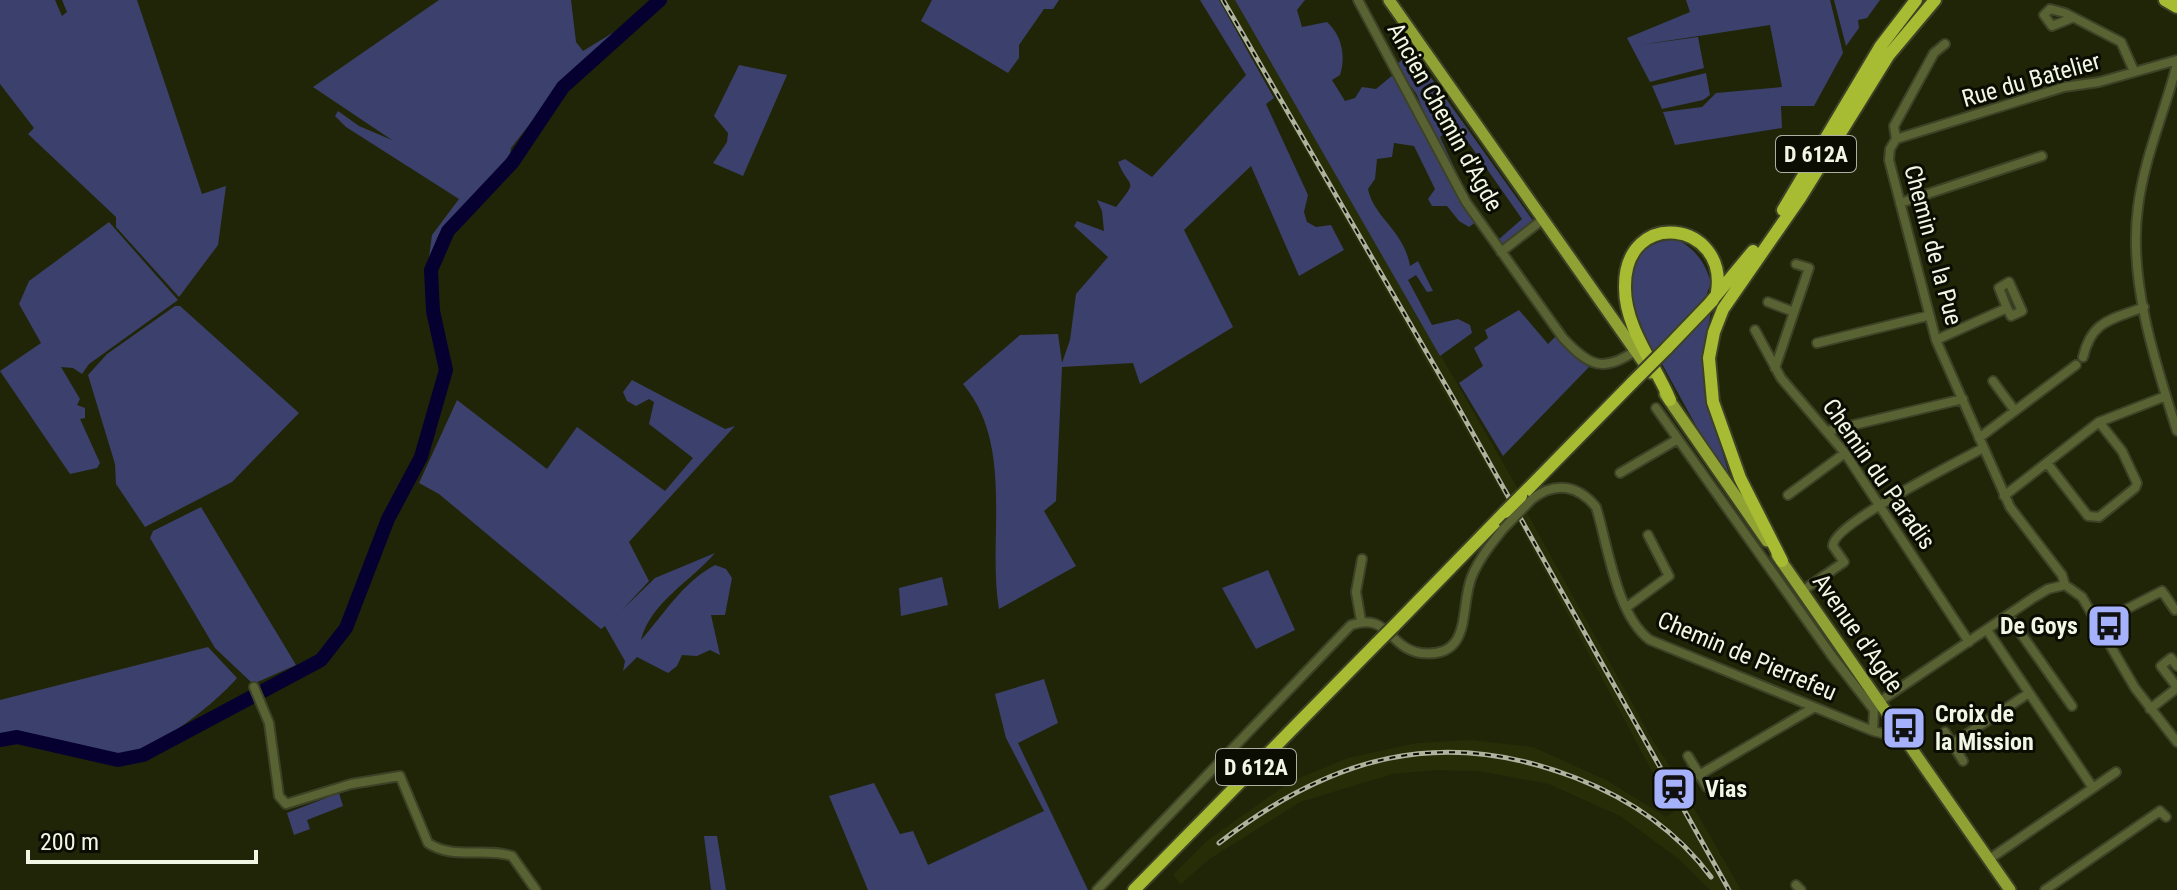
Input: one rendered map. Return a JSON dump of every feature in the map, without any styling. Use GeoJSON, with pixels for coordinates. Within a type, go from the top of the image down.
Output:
{"type":"FeatureCollection","features":[{"type":"Feature","properties":{"kind":"highway","name":"D 612A"},"geometry":{"type":"LineString","coordinates":[[1709,304],[1779,216],[1880,47],[1916,0]]}},
{"type":"Feature","properties":{"kind":"highway","name":"D 612A"},"geometry":{"type":"LineString","coordinates":[[1134,890],[1505,512],[1526,497],[1766,246],[1800,198],[1888,56],[1935,0]]}},
{"type":"Feature","properties":{"kind":"highway"},"geometry":{"type":"LineString","coordinates":[[2165,0],[2177,7]]}},
{"type":"Feature","properties":{"kind":"highway"},"geometry":{"type":"LineString","coordinates":[[1670,400],[1628,308],[1624,286],[1629,261],[1643,241],[1661,232],[1682,231],[1699,242],[1710,257],[1717,273],[1717,292]]}},
{"type":"Feature","properties":{"kind":"highway"},"geometry":{"type":"LineString","coordinates":[[1766,246],[1723,309],[1714,332],[1709,382],[1740,478],[1782,561]]}},
{"type":"Feature","properties":{"kind":"main road","name":"Avenue d'Agde"},"geometry":{"type":"LineString","coordinates":[[1389,0],[2010,890]]}},
{"type":"Feature","properties":{"kind":"street","name":"Ancien Chemin d'Agde"},"geometry":{"type":"LineString","coordinates":[[1358,0],[1466,202],[1575,351],[1603,366],[1615,365],[1635,351]]}},
{"type":"Feature","properties":{"kind":"street"},"geometry":{"type":"LineString","coordinates":[[2072,18],[2121,42],[2134,71]]}},
{"type":"Feature","properties":{"kind":"street","name":"Chemin de la Pue"},"geometry":{"type":"LineString","coordinates":[[1945,44],[1934,53],[1894,126],[1896,139],[1890,149],[1889,160],[1927,316],[2004,496],[2018,521],[2062,575],[2065,585],[2080,593],[2150,709],[2177,742]]}},
{"type":"Feature","properties":{"kind":"street"},"geometry":{"type":"LineString","coordinates":[[2177,62],[2138,203],[2136,254],[2144,307],[2177,431]]}},
{"type":"Feature","properties":{"kind":"street","name":"Rue du Batelier"},"geometry":{"type":"LineString","coordinates":[[1896,139],[2064,87],[2099,82],[2177,62]]}},
{"type":"Feature","properties":{"kind":"street"},"geometry":{"type":"LineString","coordinates":[[1900,203],[2042,156]]}},
{"type":"Feature","properties":{"kind":"street","name":"Ancien Chemin d'Agde"},"geometry":{"type":"LineString","coordinates":[[1501,252],[1542,220]]}},
{"type":"Feature","properties":{"kind":"street"},"geometry":{"type":"LineString","coordinates":[[1775,368],[1809,268],[1796,264]]}},
{"type":"Feature","properties":{"kind":"street"},"geometry":{"type":"LineString","coordinates":[[1768,302],[1794,312]]}},
{"type":"Feature","properties":{"kind":"street"},"geometry":{"type":"LineString","coordinates":[[2083,357],[2088,336],[2097,326],[2144,307]]}},
{"type":"Feature","properties":{"kind":"street"},"geometry":{"type":"LineString","coordinates":[[1936,340],[2007,308]]}},
{"type":"Feature","properties":{"kind":"street"},"geometry":{"type":"LineString","coordinates":[[1817,343],[1927,316]]}},
{"type":"Feature","properties":{"kind":"street","name":"Chemin du Paradis"},"geometry":{"type":"LineString","coordinates":[[1755,330],[1775,368],[1845,453],[1969,642]]}},
{"type":"Feature","properties":{"kind":"street"},"geometry":{"type":"LineString","coordinates":[[1979,438],[2076,365]]}},
{"type":"Feature","properties":{"kind":"street"},"geometry":{"type":"LineString","coordinates":[[1993,381],[2015,411]]}},
{"type":"Feature","properties":{"kind":"street"},"geometry":{"type":"LineString","coordinates":[[2004,496],[2099,422],[2166,396]]}},
{"type":"Feature","properties":{"kind":"street"},"geometry":{"type":"LineString","coordinates":[[1828,431],[1963,399]]}},
{"type":"Feature","properties":{"kind":"street"},"geometry":{"type":"LineString","coordinates":[[1656,408],[1852,685],[1874,710],[1873,731]]}},
{"type":"Feature","properties":{"kind":"street"},"geometry":{"type":"LineString","coordinates":[[2047,463],[2088,516],[2099,517],[2135,488],[2136,478],[2122,451],[2099,422]]}},
{"type":"Feature","properties":{"kind":"street"},"geometry":{"type":"LineString","coordinates":[[1620,473],[1678,439]]}},
{"type":"Feature","properties":{"kind":"street"},"geometry":{"type":"LineString","coordinates":[[1802,591],[1844,562],[1833,540],[1879,506],[1983,448]]}},
{"type":"Feature","properties":{"kind":"street"},"geometry":{"type":"LineString","coordinates":[[1788,495],[1845,453]]}},
{"type":"Feature","properties":{"kind":"street","name":"Chemin de Pierrefeu"},"geometry":{"type":"LineString","coordinates":[[1526,497],[1554,487],[1567,487],[1587,496],[1596,507],[1618,588],[1642,634],[1650,640],[1873,731],[1889,735],[1898,731]]}},
{"type":"Feature","properties":{"kind":"street"},"geometry":{"type":"LineString","coordinates":[[1362,559],[1356,592],[1361,621],[1378,623],[1407,649],[1435,652],[1456,641],[1464,624],[1471,577],[1526,497]]}},
{"type":"Feature","properties":{"kind":"street"},"geometry":{"type":"LineString","coordinates":[[1627,607],[1669,576],[1648,535]]}},
{"type":"Feature","properties":{"kind":"street"},"geometry":{"type":"LineString","coordinates":[[1879,702],[2048,589],[2065,585]]}},
{"type":"Feature","properties":{"kind":"street"},"geometry":{"type":"LineString","coordinates":[[2099,623],[2162,591],[2175,610]]}},
{"type":"Feature","properties":{"kind":"street"},"geometry":{"type":"LineString","coordinates":[[2008,615],[2072,706]]}},
{"type":"Feature","properties":{"kind":"street","name":"D 612A"},"geometry":{"type":"LineString","coordinates":[[1097,890],[1338,638],[1361,621]]}},
{"type":"Feature","properties":{"kind":"street"},"geometry":{"type":"LineString","coordinates":[[1987,630],[2093,788]]}},
{"type":"Feature","properties":{"kind":"street"},"geometry":{"type":"LineString","coordinates":[[2150,709],[2177,687],[2161,666],[2171,658],[2177,666]]}},
{"type":"Feature","properties":{"kind":"street"},"geometry":{"type":"LineString","coordinates":[[254,687],[269,723],[279,796],[286,804],[351,784],[400,776],[428,843],[447,852],[512,856],[536,890]]}},
{"type":"Feature","properties":{"kind":"street"},"geometry":{"type":"LineString","coordinates":[[1952,744],[2029,693]]}},
{"type":"Feature","properties":{"kind":"street"},"geometry":{"type":"LineString","coordinates":[[1699,775],[1813,708]]}},
{"type":"Feature","properties":{"kind":"street"},"geometry":{"type":"LineString","coordinates":[[1945,732],[1963,761]]}},
{"type":"Feature","properties":{"kind":"street"},"geometry":{"type":"LineString","coordinates":[[1688,756],[1707,787]]}},
{"type":"Feature","properties":{"kind":"street"},"geometry":{"type":"LineString","coordinates":[[1988,860],[2116,772]]}},
{"type":"Feature","properties":{"kind":"street"},"geometry":{"type":"LineString","coordinates":[[2045,890],[2160,811],[2166,817]]}},
{"type":"Feature","properties":{"kind":"shaded area"},"geometry":{"type":"Polygon","coordinates":[[[0,0],[55,0],[62,16],[67,12],[62,0],[137,0],[202,194],[226,186],[218,245],[179,297],[116,227],[116,217],[28,134],[34,128],[0,84],[0,0]]]}},
{"type":"Feature","properties":{"kind":"shaded area"},"geometry":{"type":"Polygon","coordinates":[[[439,0],[571,0],[576,42],[583,51],[627,24],[569,74],[511,148],[510,155],[439,234],[429,258],[432,235],[459,199],[346,127],[335,116],[338,111],[359,126],[392,140],[313,87],[439,0]]]}},
{"type":"Feature","properties":{"kind":"shaded area"},"geometry":{"type":"Polygon","coordinates":[[[932,0],[1059,0],[1053,9],[1044,9],[1019,45],[1019,58],[1008,73],[921,21],[932,0]]]}},
{"type":"Feature","properties":{"kind":"shaded area"},"geometry":{"type":"Polygon","coordinates":[[[1200,0],[1219,0],[1274,98],[1266,104],[1308,195],[1304,212],[1307,222],[1316,227],[1331,225],[1344,250],[1299,276],[1251,166],[1184,230],[1233,327],[1140,384],[1133,363],[1062,367],[1056,501],[1044,511],[1076,566],[999,609],[994,464],[989,435],[979,409],[963,384],[1020,335],[1058,334],[1062,363],[1070,340],[1076,294],[1108,257],[1074,226],[1077,221],[1104,231],[1102,211],[1097,200],[1116,207],[1130,187],[1118,162],[1125,159],[1152,177],[1246,75],[1200,0]]]}},
{"type":"Feature","properties":{"kind":"shaded area"},"geometry":{"type":"Polygon","coordinates":[[[1219,0],[1235,0],[1518,489],[1506,501],[1219,0]]]}},
{"type":"Feature","properties":{"kind":"shaded area"},"geometry":{"type":"Polygon","coordinates":[[[1235,0],[1305,0],[1297,10],[1302,27],[1327,22],[1339,40],[1342,68],[1340,75],[1332,80],[1345,101],[1355,98],[1362,87],[1376,89],[1394,74],[1476,222],[1469,227],[1459,221],[1447,206],[1432,206],[1428,199],[1435,189],[1414,146],[1394,143],[1392,157],[1377,159],[1375,179],[1368,189],[1371,199],[1402,243],[1410,266],[1418,261],[1433,291],[1427,292],[1416,275],[1408,280],[1432,325],[1458,319],[1470,325],[1472,333],[1440,356],[1235,0]]]}},
{"type":"Feature","properties":{"kind":"shaded area"},"geometry":{"type":"Polygon","coordinates":[[[1686,0],[1830,0],[1843,53],[1814,106],[1781,106],[1782,128],[1675,145],[1663,112],[1702,107],[1716,93],[1782,87],[1770,25],[1640,45],[1698,37],[1704,68],[1650,82],[1627,38],[1690,12],[1686,0]]]}},
{"type":"Feature","properties":{"kind":"shaded area"},"geometry":{"type":"Polygon","coordinates":[[[1834,0],[1880,0],[1867,18],[1858,20],[1859,28],[1846,46],[1834,0]]]}},
{"type":"Feature","properties":{"kind":"shaded area"},"geometry":{"type":"Polygon","coordinates":[[[1412,51],[1534,222],[1502,248],[1498,240],[1522,219],[1456,125],[1440,137],[1470,201],[1434,136],[1417,95],[1396,65],[1412,51]]]}},
{"type":"Feature","properties":{"kind":"shaded area"},"geometry":{"type":"Polygon","coordinates":[[[739,65],[787,75],[743,176],[713,163],[727,142],[728,133],[714,116],[739,65]]]}},
{"type":"Feature","properties":{"kind":"shaded area"},"geometry":{"type":"Polygon","coordinates":[[[1706,73],[1710,95],[1703,100],[1662,109],[1652,86],[1706,73]]]}},
{"type":"Feature","properties":{"kind":"shaded area"},"geometry":{"type":"Polygon","coordinates":[[[109,222],[178,300],[89,364],[82,374],[73,368],[61,367],[80,399],[77,405],[85,408],[85,418],[80,419],[100,463],[97,468],[70,474],[0,371],[41,343],[19,304],[29,281],[109,222]]]}},
{"type":"Feature","properties":{"kind":"shaded area"},"geometry":{"type":"Polygon","coordinates":[[[1677,239],[1699,257],[1711,283],[1706,296],[1654,352],[1633,300],[1631,282],[1634,266],[1641,253],[1655,244],[1677,239]]]}},
{"type":"Feature","properties":{"kind":"shaded area"},"geometry":{"type":"Polygon","coordinates":[[[175,306],[180,306],[299,413],[232,482],[145,527],[116,484],[115,464],[88,375],[107,354],[175,306]]]}},
{"type":"Feature","properties":{"kind":"shaded area"},"geometry":{"type":"Polygon","coordinates":[[[1519,310],[1548,344],[1556,336],[1572,354],[1590,366],[1503,456],[1459,383],[1483,366],[1474,348],[1488,338],[1485,330],[1519,310]]]}},
{"type":"Feature","properties":{"kind":"shaded area"},"geometry":{"type":"Polygon","coordinates":[[[1711,312],[1702,357],[1706,399],[1729,474],[1705,442],[1662,364],[1711,312]]]}},
{"type":"Feature","properties":{"kind":"shaded area"},"geometry":{"type":"Polygon","coordinates":[[[632,380],[725,429],[735,426],[629,542],[649,581],[622,610],[655,578],[715,553],[662,604],[641,640],[683,590],[703,572],[715,565],[726,569],[732,578],[725,615],[711,615],[720,655],[710,650],[697,656],[682,655],[677,666],[668,673],[637,657],[623,671],[625,661],[605,626],[601,629],[439,494],[419,483],[457,400],[547,469],[577,427],[665,491],[693,458],[649,424],[654,402],[649,399],[636,406],[627,401],[623,392],[632,380]]]}},
{"type":"Feature","properties":{"kind":"shaded area"},"geometry":{"type":"Polygon","coordinates":[[[201,507],[296,665],[253,684],[215,648],[150,538],[153,531],[201,507]]]}},
{"type":"Feature","properties":{"kind":"shaded area"},"geometry":{"type":"Polygon","coordinates":[[[1527,513],[1652,739],[1674,773],[1682,769],[1693,786],[1695,791],[1687,796],[1741,890],[1710,890],[1680,860],[1622,817],[1549,784],[1479,771],[1434,770],[1392,774],[1300,802],[1208,860],[1181,884],[1173,875],[1208,840],[1290,782],[1348,758],[1417,743],[1471,740],[1533,747],[1608,781],[1666,817],[1674,812],[1518,522],[1527,513]]]}},
{"type":"Feature","properties":{"kind":"shaded area"},"geometry":{"type":"Polygon","coordinates":[[[1268,570],[1295,630],[1256,649],[1222,588],[1268,570]]]}},
{"type":"Feature","properties":{"kind":"shaded area"},"geometry":{"type":"Polygon","coordinates":[[[942,577],[948,605],[901,616],[899,588],[942,577]]]}},
{"type":"Feature","properties":{"kind":"shaded area"},"geometry":{"type":"Polygon","coordinates":[[[208,647],[237,678],[196,716],[140,750],[108,755],[42,737],[0,733],[0,700],[208,647]]]}},
{"type":"Feature","properties":{"kind":"shaded area"},"geometry":{"type":"Polygon","coordinates":[[[1044,679],[1058,723],[1018,743],[1088,890],[868,890],[829,796],[874,783],[900,834],[913,831],[928,865],[1044,811],[1006,738],[995,694],[1044,679]]]}},
{"type":"Feature","properties":{"kind":"shaded area"},"geometry":{"type":"Polygon","coordinates":[[[339,793],[343,806],[307,820],[310,829],[294,835],[287,813],[339,793]]]}},
{"type":"Feature","properties":{"kind":"shaded area"},"geometry":{"type":"Polygon","coordinates":[[[704,836],[717,836],[726,890],[711,890],[704,836]]]}},
{"type":"Feature","properties":{"kind":"waterway"},"geometry":{"type":"LineString","coordinates":[[0,740],[17,737],[118,760],[143,755],[321,660],[346,628],[388,519],[421,457],[446,370],[433,311],[431,270],[448,231],[512,163],[563,87],[660,0]]}},
{"type":"Feature","properties":{"kind":"railway"},"geometry":{"type":"LineString","coordinates":[[1223,0],[1453,398],[1729,890]]}},
{"type":"Feature","properties":{"kind":"railway"},"geometry":{"type":"LineString","coordinates":[[1219,843],[1261,813],[1303,789],[1345,771],[1388,758],[1433,753],[1479,754],[1526,762],[1576,778],[1615,796],[1667,831],[1711,877]]}},
{"type":"Feature","properties":{"kind":"place","name":"De Goys"},"geometry":{"type":"Point","coordinates":[2109,626]}},
{"type":"Feature","properties":{"kind":"place","name":"Croix de la Mission"},"geometry":{"type":"Point","coordinates":[1904,728]}},
{"type":"Feature","properties":{"kind":"place","name":"Vias"},"geometry":{"type":"Point","coordinates":[1674,789]}}]}
